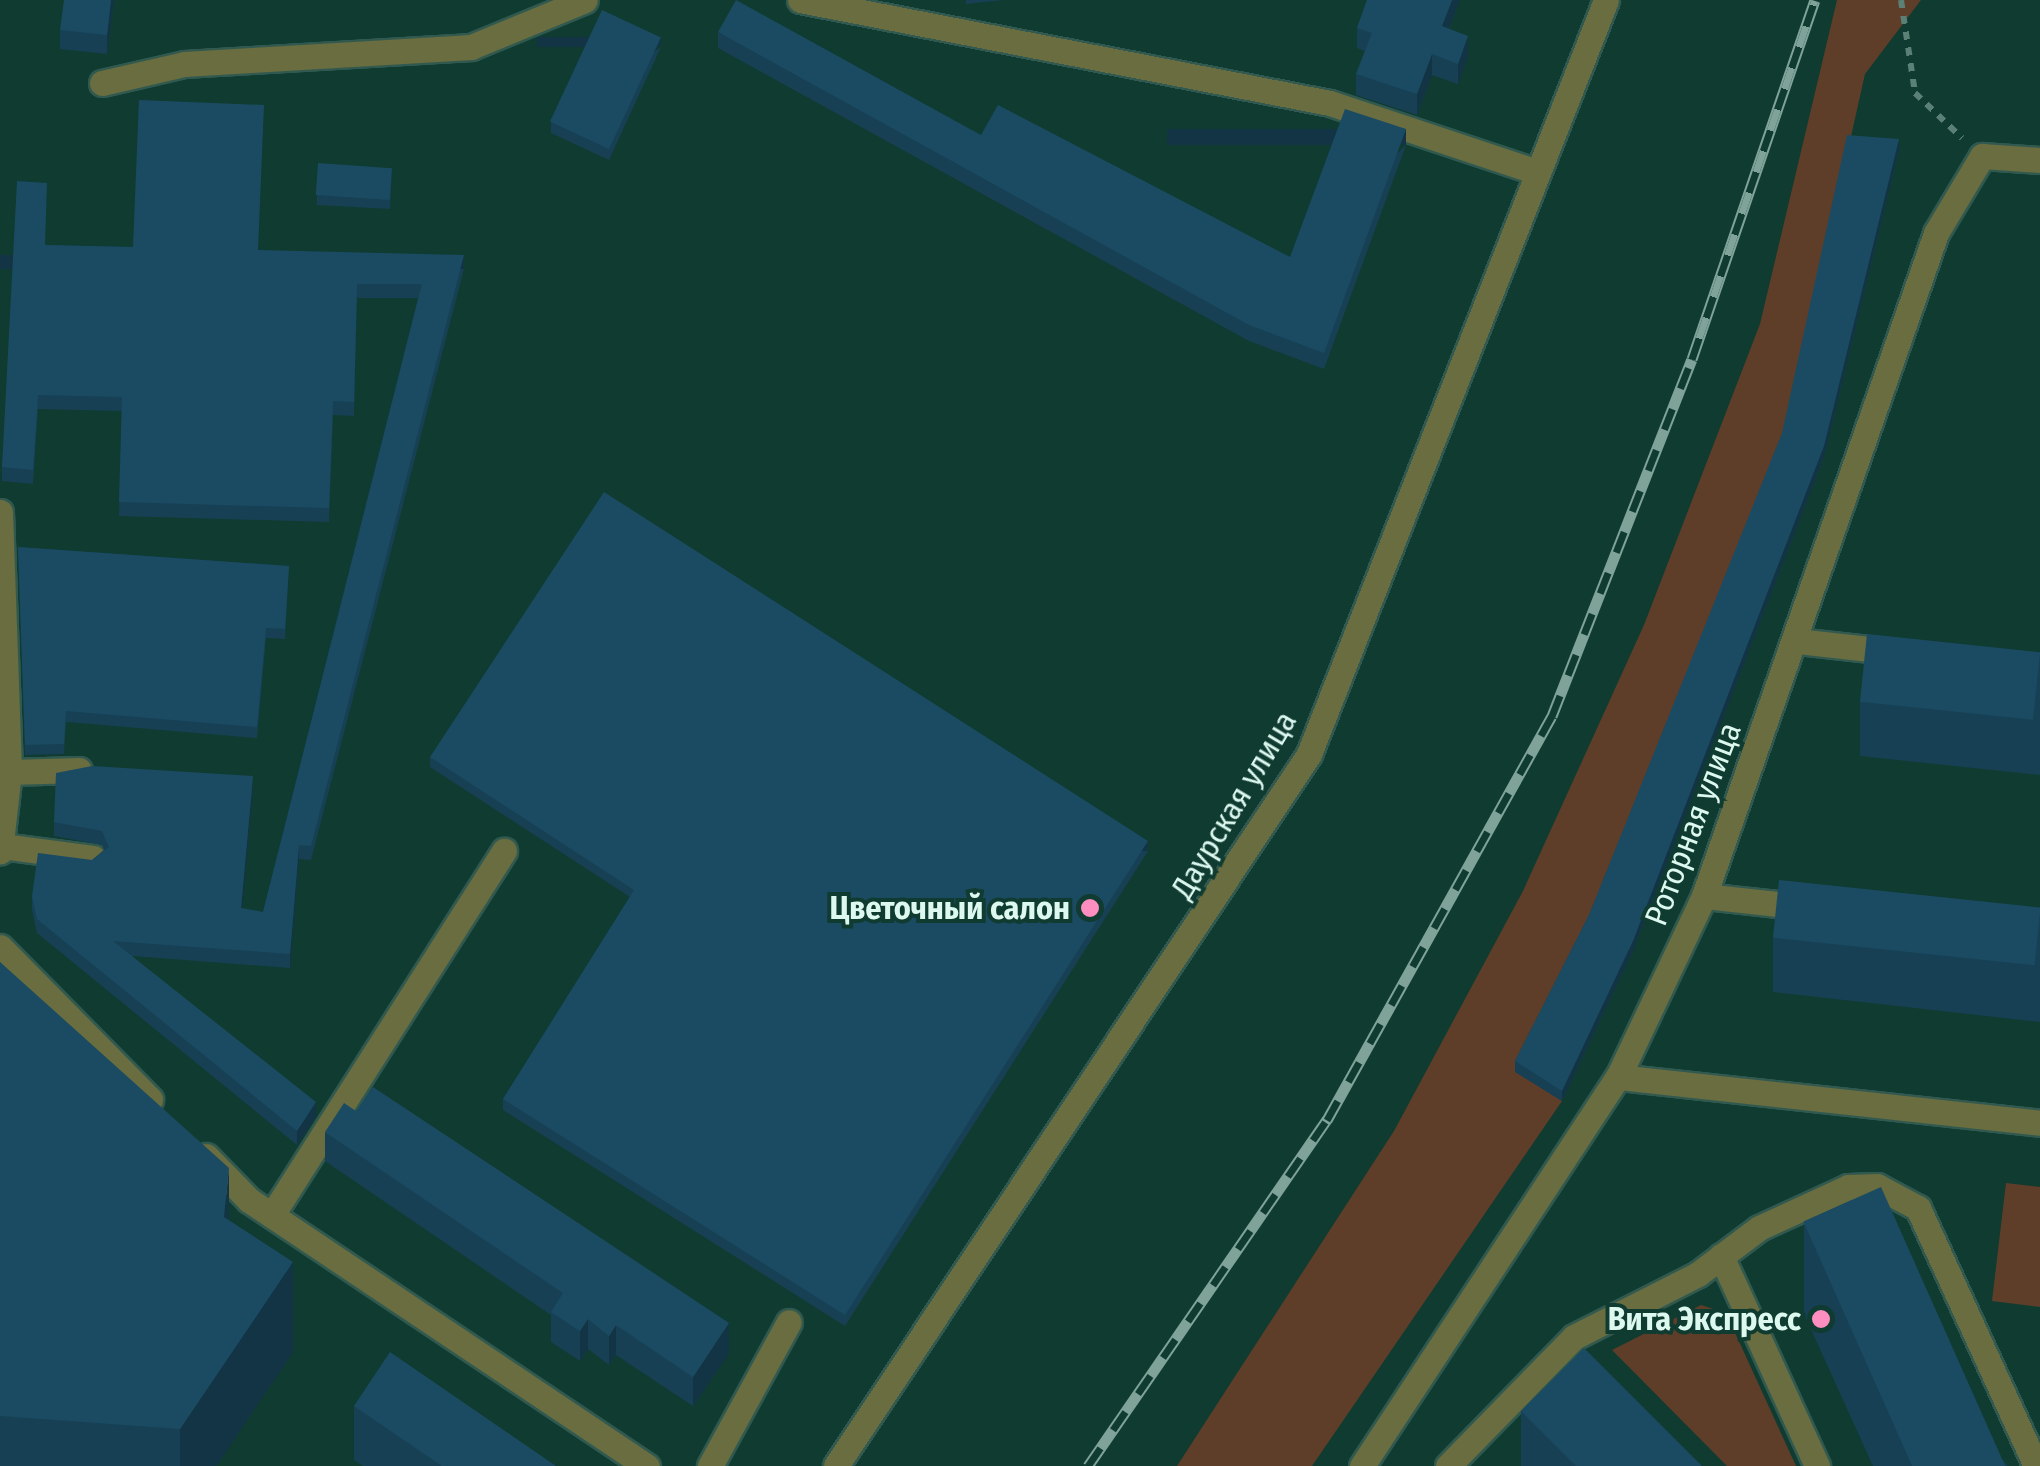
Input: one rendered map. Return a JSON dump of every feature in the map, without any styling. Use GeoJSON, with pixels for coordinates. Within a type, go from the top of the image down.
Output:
{"type":"FeatureCollection","features":[{"type":"Feature","properties":{"kind":"street"},"geometry":{"type":"LineString","coordinates":[[102,82],[184,64],[471,47],[585,0]]}},
{"type":"Feature","properties":{"kind":"street"},"geometry":{"type":"LineString","coordinates":[[800,0],[1330,104],[1538,172]]}},
{"type":"Feature","properties":{"kind":"street","name":"Даурская улица"},"geometry":{"type":"LineString","coordinates":[[836,1466],[1309,754],[1606,0]]}},
{"type":"Feature","properties":{"kind":"street"},"geometry":{"type":"LineString","coordinates":[[1982,156],[2040,160]]}},
{"type":"Feature","properties":{"kind":"street","name":"Роторная улица"},"geometry":{"type":"LineString","coordinates":[[1362,1466],[1618,1077],[1704,896],[1797,641],[1936,233],[1982,156]]}},
{"type":"Feature","properties":{"kind":"street"},"geometry":{"type":"LineString","coordinates":[[0,512],[9,772],[1,849],[93,858]]}},
{"type":"Feature","properties":{"kind":"street"},"geometry":{"type":"LineString","coordinates":[[1797,641],[1928,656]]}},
{"type":"Feature","properties":{"kind":"street"},"geometry":{"type":"LineString","coordinates":[[9,772],[80,770]]}},
{"type":"Feature","properties":{"kind":"street"},"geometry":{"type":"LineString","coordinates":[[272,1215],[504,851]]}},
{"type":"Feature","properties":{"kind":"street"},"geometry":{"type":"LineString","coordinates":[[1704,896],[1842,912]]}},
{"type":"Feature","properties":{"kind":"street"},"geometry":{"type":"LineString","coordinates":[[0,948],[174,1124],[272,1215],[647,1466]]}},
{"type":"Feature","properties":{"kind":"street"},"geometry":{"type":"LineString","coordinates":[[1618,1077],[2040,1123]]}},
{"type":"Feature","properties":{"kind":"street"},"geometry":{"type":"LineString","coordinates":[[1448,1466],[1566,1344],[1848,1187],[1905,1197],[2036,1466]]}},
{"type":"Feature","properties":{"kind":"street"},"geometry":{"type":"LineString","coordinates":[[1720,1256],[1816,1466]]}},
{"type":"Feature","properties":{"kind":"street"},"geometry":{"type":"LineString","coordinates":[[710,1466],[789,1322]]}},
{"type":"Feature","properties":{"kind":"street"},"geometry":{"type":"LineString","coordinates":[[1566,1344],[1590,1370]]}},
{"type":"Feature","properties":{"kind":"path"},"geometry":{"type":"LineString","coordinates":[[1901,0],[1915,93],[1982,156]]}},
{"type":"Feature","properties":{"kind":"shaded area"},"geometry":{"type":"Polygon","coordinates":[[[1837,0],[1921,0],[1865,74],[1782,444],[1589,925],[1515,1071],[1562,1101],[1312,1466],[1177,1466],[1394,1131],[1523,891],[1644,625],[1760,324],[1837,0]]]}},
{"type":"Feature","properties":{"kind":"shaded area"},"geometry":{"type":"Polygon","coordinates":[[[2006,1183],[2040,1187],[2040,1307],[1992,1301],[2006,1183]]]}},
{"type":"Feature","properties":{"kind":"shaded area"},"geometry":{"type":"Polygon","coordinates":[[[1701,1305],[1726,1313],[1796,1466],[1727,1466],[1612,1350],[1701,1305]]]}},
{"type":"Feature","properties":{"kind":"building"},"geometry":{"type":"Polygon","coordinates":[[[64,0],[111,0],[107,35],[60,30],[64,0]]]}},
{"type":"Feature","properties":{"kind":"building"},"geometry":{"type":"Polygon","coordinates":[[[736,0],[981,135],[998,105],[1290,257],[1345,109],[1406,129],[1324,353],[1249,325],[718,32],[736,0]]]}},
{"type":"Feature","properties":{"kind":"building"},"geometry":{"type":"Polygon","coordinates":[[[1367,0],[1452,0],[1442,26],[1468,36],[1458,64],[1432,54],[1417,94],[1356,74],[1372,33],[1357,28],[1367,0]]]}},
{"type":"Feature","properties":{"kind":"building"},"geometry":{"type":"Polygon","coordinates":[[[602,10],[661,37],[609,149],[550,121],[602,10]]]}},
{"type":"Feature","properties":{"kind":"building"},"geometry":{"type":"Polygon","coordinates":[[[139,100],[264,105],[258,250],[464,255],[311,846],[299,845],[290,954],[113,941],[316,1102],[297,1131],[37,919],[32,896],[38,853],[92,860],[109,847],[102,831],[54,822],[56,773],[92,766],[253,776],[241,908],[263,912],[422,284],[357,284],[354,402],[333,401],[329,508],[119,502],[122,397],[38,395],[33,470],[2,467],[17,181],[47,183],[45,245],[133,247],[139,100]]]}},
{"type":"Feature","properties":{"kind":"building"},"geometry":{"type":"Polygon","coordinates":[[[1847,135],[1899,139],[1824,446],[1633,941],[1562,1091],[1515,1061],[1589,915],[1782,433],[1847,135]]]}},
{"type":"Feature","properties":{"kind":"building"},"geometry":{"type":"Polygon","coordinates":[[[318,163],[392,168],[390,200],[316,195],[318,163]]]}},
{"type":"Feature","properties":{"kind":"building"},"geometry":{"type":"Polygon","coordinates":[[[604,492],[1148,841],[845,1315],[503,1099],[634,890],[430,757],[604,492]]]}},
{"type":"Feature","properties":{"kind":"building"},"geometry":{"type":"Polygon","coordinates":[[[18,547],[289,566],[285,629],[266,628],[257,727],[66,711],[64,744],[25,745],[18,547]]]}},
{"type":"Feature","properties":{"kind":"building"},"geometry":{"type":"Polygon","coordinates":[[[1867,634],[2040,652],[2033,720],[1860,702],[1867,634]]]}},
{"type":"Feature","properties":{"kind":"building"},"geometry":{"type":"Polygon","coordinates":[[[1779,880],[2040,907],[2034,965],[1773,938],[1779,880]]]}},
{"type":"Feature","properties":{"kind":"building"},"geometry":{"type":"Polygon","coordinates":[[[0,962],[229,1168],[224,1217],[293,1262],[180,1429],[0,1416],[0,962]]]}},
{"type":"Feature","properties":{"kind":"building"},"geometry":{"type":"Polygon","coordinates":[[[373,1087],[729,1323],[693,1377],[616,1325],[609,1336],[588,1319],[580,1331],[551,1312],[563,1293],[325,1132],[344,1103],[356,1111],[373,1087]]]}},
{"type":"Feature","properties":{"kind":"building"},"geometry":{"type":"Polygon","coordinates":[[[1881,1187],[2005,1466],[1912,1466],[1803,1222],[1881,1187]]]}},
{"type":"Feature","properties":{"kind":"building"},"geometry":{"type":"Polygon","coordinates":[[[1584,1348],[1702,1466],[1576,1466],[1521,1411],[1584,1348]]]}},
{"type":"Feature","properties":{"kind":"building"},"geometry":{"type":"Polygon","coordinates":[[[390,1352],[556,1466],[442,1466],[354,1406],[390,1352]]]}},
{"type":"Feature","properties":{"kind":"railway"},"geometry":{"type":"LineString","coordinates":[[1088,1466],[1327,1120],[1552,716],[1692,359],[1815,0]]}},
{"type":"Feature","properties":{"kind":"place","name":"Цветочный салон"},"geometry":{"type":"Point","coordinates":[1090,908]}},
{"type":"Feature","properties":{"kind":"place","name":"Вита Экспресс"},"geometry":{"type":"Point","coordinates":[1821,1319]}}]}
